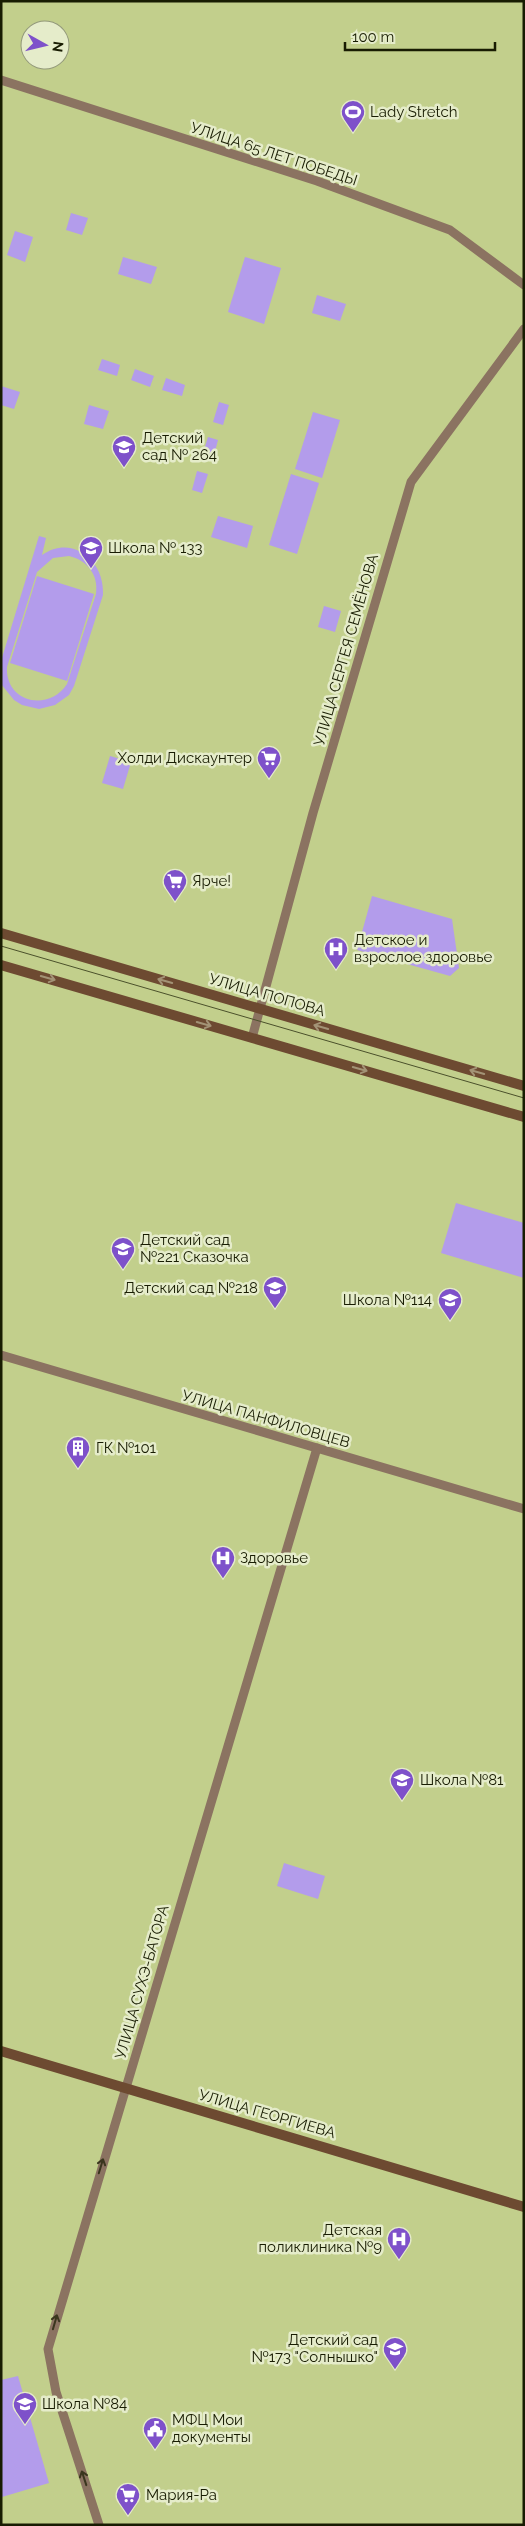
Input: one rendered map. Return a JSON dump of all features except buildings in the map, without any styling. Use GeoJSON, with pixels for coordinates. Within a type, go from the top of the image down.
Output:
{"type":"FeatureCollection","features":[{"type":"Feature","properties":{"kind":"main road","name":"УЛИЦА ПОПОВА"},"geometry":{"type":"LineString","coordinates":[[1,933],[524,1086]]}},
{"type":"Feature","properties":{"kind":"main road"},"geometry":{"type":"LineString","coordinates":[[1,965],[524,1117]]}},
{"type":"Feature","properties":{"kind":"main road","name":"УЛИЦА ГЕОРГИЕВА"},"geometry":{"type":"LineString","coordinates":[[1,2051],[524,2207]]}},
{"type":"Feature","properties":{"kind":"street","name":"УЛИЦА 65 ЛЕТ ПОБЕДЫ"},"geometry":{"type":"LineString","coordinates":[[1,80],[317,180],[450,230],[524,285]]}},
{"type":"Feature","properties":{"kind":"street","name":"УЛИЦА СЕРГЕЯ СЕМЁНОВА"},"geometry":{"type":"LineString","coordinates":[[252,1038],[312,813],[411,482],[524,329]]}},
{"type":"Feature","properties":{"kind":"street","name":"УЛИЦА ПАНФИЛОВЦЕВ"},"geometry":{"type":"LineString","coordinates":[[1,1355],[524,1509]]}},
{"type":"Feature","properties":{"kind":"street","name":"УЛИЦА СУХЭ-БАТОРА"},"geometry":{"type":"LineString","coordinates":[[99,2525],[56,2392],[48,2349],[317,1448]]}},
{"type":"Feature","properties":{"kind":"shaded area"},"geometry":{"type":"Polygon","coordinates":[[[71,213],[88,218],[82,235],[66,230],[71,213]]]}},
{"type":"Feature","properties":{"kind":"shaded area"},"geometry":{"type":"Polygon","coordinates":[[[15,231],[33,237],[25,262],[7,255],[15,231]]]}},
{"type":"Feature","properties":{"kind":"shaded area"},"geometry":{"type":"Polygon","coordinates":[[[123,257],[157,267],[151,284],[118,274],[123,257]]]}},
{"type":"Feature","properties":{"kind":"shaded area"},"geometry":{"type":"Polygon","coordinates":[[[245,257],[281,268],[264,324],[228,312],[245,257]]]}},
{"type":"Feature","properties":{"kind":"shaded area"},"geometry":{"type":"Polygon","coordinates":[[[317,295],[346,304],[340,321],[312,313],[317,295]]]}},
{"type":"Feature","properties":{"kind":"shaded area"},"geometry":{"type":"Polygon","coordinates":[[[102,359],[120,365],[117,376],[98,370],[102,359]]]}},
{"type":"Feature","properties":{"kind":"shaded area"},"geometry":{"type":"Polygon","coordinates":[[[135,369],[154,376],[150,387],[131,380],[135,369]]]}},
{"type":"Feature","properties":{"kind":"shaded area"},"geometry":{"type":"Polygon","coordinates":[[[166,378],[185,385],[182,396],[162,390],[166,378]]]}},
{"type":"Feature","properties":{"kind":"shaded area"},"geometry":{"type":"Polygon","coordinates":[[[1,386],[20,392],[14,409],[1,405],[1,386]]]}},
{"type":"Feature","properties":{"kind":"shaded area"},"geometry":{"type":"Polygon","coordinates":[[[219,402],[229,405],[223,425],[213,422],[219,402]]]}},
{"type":"Feature","properties":{"kind":"shaded area"},"geometry":{"type":"Polygon","coordinates":[[[89,405],[109,411],[103,429],[84,424],[89,405]]]}},
{"type":"Feature","properties":{"kind":"shaded area"},"geometry":{"type":"Polygon","coordinates":[[[313,412],[340,420],[322,478],[295,469],[313,412]]]}},
{"type":"Feature","properties":{"kind":"shaded area"},"geometry":{"type":"Polygon","coordinates":[[[208,437],[218,440],[213,459],[202,456],[208,437]]]}},
{"type":"Feature","properties":{"kind":"shaded area"},"geometry":{"type":"Polygon","coordinates":[[[197,471],[208,474],[202,493],[192,490],[197,471]]]}},
{"type":"Feature","properties":{"kind":"shaded area"},"geometry":{"type":"Polygon","coordinates":[[[291,474],[319,483],[297,554],[269,545],[291,474]]]}},
{"type":"Feature","properties":{"kind":"shaded area"},"geometry":{"type":"Polygon","coordinates":[[[218,516],[253,526],[247,548],[211,537],[218,516]]]}},
{"type":"Feature","properties":{"kind":"shaded area"},"geometry":{"type":"Polygon","coordinates":[[[39,536],[46,538],[42,555],[53,549],[64,547],[75,549],[84,554],[99,571],[103,595],[74,686],[69,695],[55,705],[39,709],[22,705],[14,700],[1,684],[1,661],[39,536]],[[69,556],[53,558],[37,572],[7,667],[8,679],[13,689],[20,696],[30,700],[50,698],[59,693],[67,684],[96,594],[94,575],[86,565],[69,556]]]}},
{"type":"Feature","properties":{"kind":"shaded area"},"geometry":{"type":"Polygon","coordinates":[[[37,576],[94,594],[67,681],[10,663],[37,576]]]}},
{"type":"Feature","properties":{"kind":"shaded area"},"geometry":{"type":"Polygon","coordinates":[[[324,606],[341,611],[335,632],[318,627],[324,606]]]}},
{"type":"Feature","properties":{"kind":"shaded area"},"geometry":{"type":"Polygon","coordinates":[[[110,756],[131,762],[123,789],[102,783],[110,756]]]}},
{"type":"Feature","properties":{"kind":"shaded area"},"geometry":{"type":"Polygon","coordinates":[[[372,896],[452,919],[459,968],[450,976],[357,950],[372,896]]]}},
{"type":"Feature","properties":{"kind":"shaded area"},"geometry":{"type":"Polygon","coordinates":[[[456,1203],[524,1223],[524,1278],[441,1253],[456,1203]]]}},
{"type":"Feature","properties":{"kind":"shaded area"},"geometry":{"type":"Polygon","coordinates":[[[284,1863],[325,1876],[318,1899],[277,1886],[284,1863]]]}},
{"type":"Feature","properties":{"kind":"shaded area"},"geometry":{"type":"Polygon","coordinates":[[[18,2376],[49,2483],[2,2497],[1,2380],[18,2376]]]}},
{"type":"Feature","properties":{"kind":"tram line"},"geometry":{"type":"LineString","coordinates":[[1,946],[524,1098]]}},
{"type":"Feature","properties":{"kind":"place","name":"Lady Stretch"},"geometry":{"type":"Point","coordinates":[353,133]}},
{"type":"Feature","properties":{"kind":"place","name":"Детский сад № 264"},"geometry":{"type":"Point","coordinates":[124,468]}},
{"type":"Feature","properties":{"kind":"place","name":"Школа № 133"},"geometry":{"type":"Point","coordinates":[91,569]}},
{"type":"Feature","properties":{"kind":"place","name":"Холди Дискаунтер"},"geometry":{"type":"Point","coordinates":[269,779]}},
{"type":"Feature","properties":{"kind":"place","name":"Ярче!"},"geometry":{"type":"Point","coordinates":[175,902]}},
{"type":"Feature","properties":{"kind":"place","name":"Детское и взрослое здоровье"},"geometry":{"type":"Point","coordinates":[336,970]}},
{"type":"Feature","properties":{"kind":"place","name":"Детский сад №221 Сказочка"},"geometry":{"type":"Point","coordinates":[123,1270]}},
{"type":"Feature","properties":{"kind":"place","name":"Детский сад №218"},"geometry":{"type":"Point","coordinates":[275,1309]}},
{"type":"Feature","properties":{"kind":"place","name":"Школа №114"},"geometry":{"type":"Point","coordinates":[450,1321]}},
{"type":"Feature","properties":{"kind":"place","name":"ГК №101"},"geometry":{"type":"Point","coordinates":[78,1469]}},
{"type":"Feature","properties":{"kind":"place","name":"Здоровье"},"geometry":{"type":"Point","coordinates":[223,1579]}},
{"type":"Feature","properties":{"kind":"place","name":"Школа №81"},"geometry":{"type":"Point","coordinates":[402,1801]}},
{"type":"Feature","properties":{"kind":"place","name":"Детская поликлиника №9"},"geometry":{"type":"Point","coordinates":[399,2260]}},
{"type":"Feature","properties":{"kind":"place","name":"Детский сад №173 \"Солнышко\""},"geometry":{"type":"Point","coordinates":[395,2370]}},
{"type":"Feature","properties":{"kind":"place","name":"Школа №84"},"geometry":{"type":"Point","coordinates":[25,2425]}},
{"type":"Feature","properties":{"kind":"place","name":"МФЦ Мои документы"},"geometry":{"type":"Point","coordinates":[155,2450]}},
{"type":"Feature","properties":{"kind":"place","name":"Мария-Ра"},"geometry":{"type":"Point","coordinates":[128,2516]}}]}
